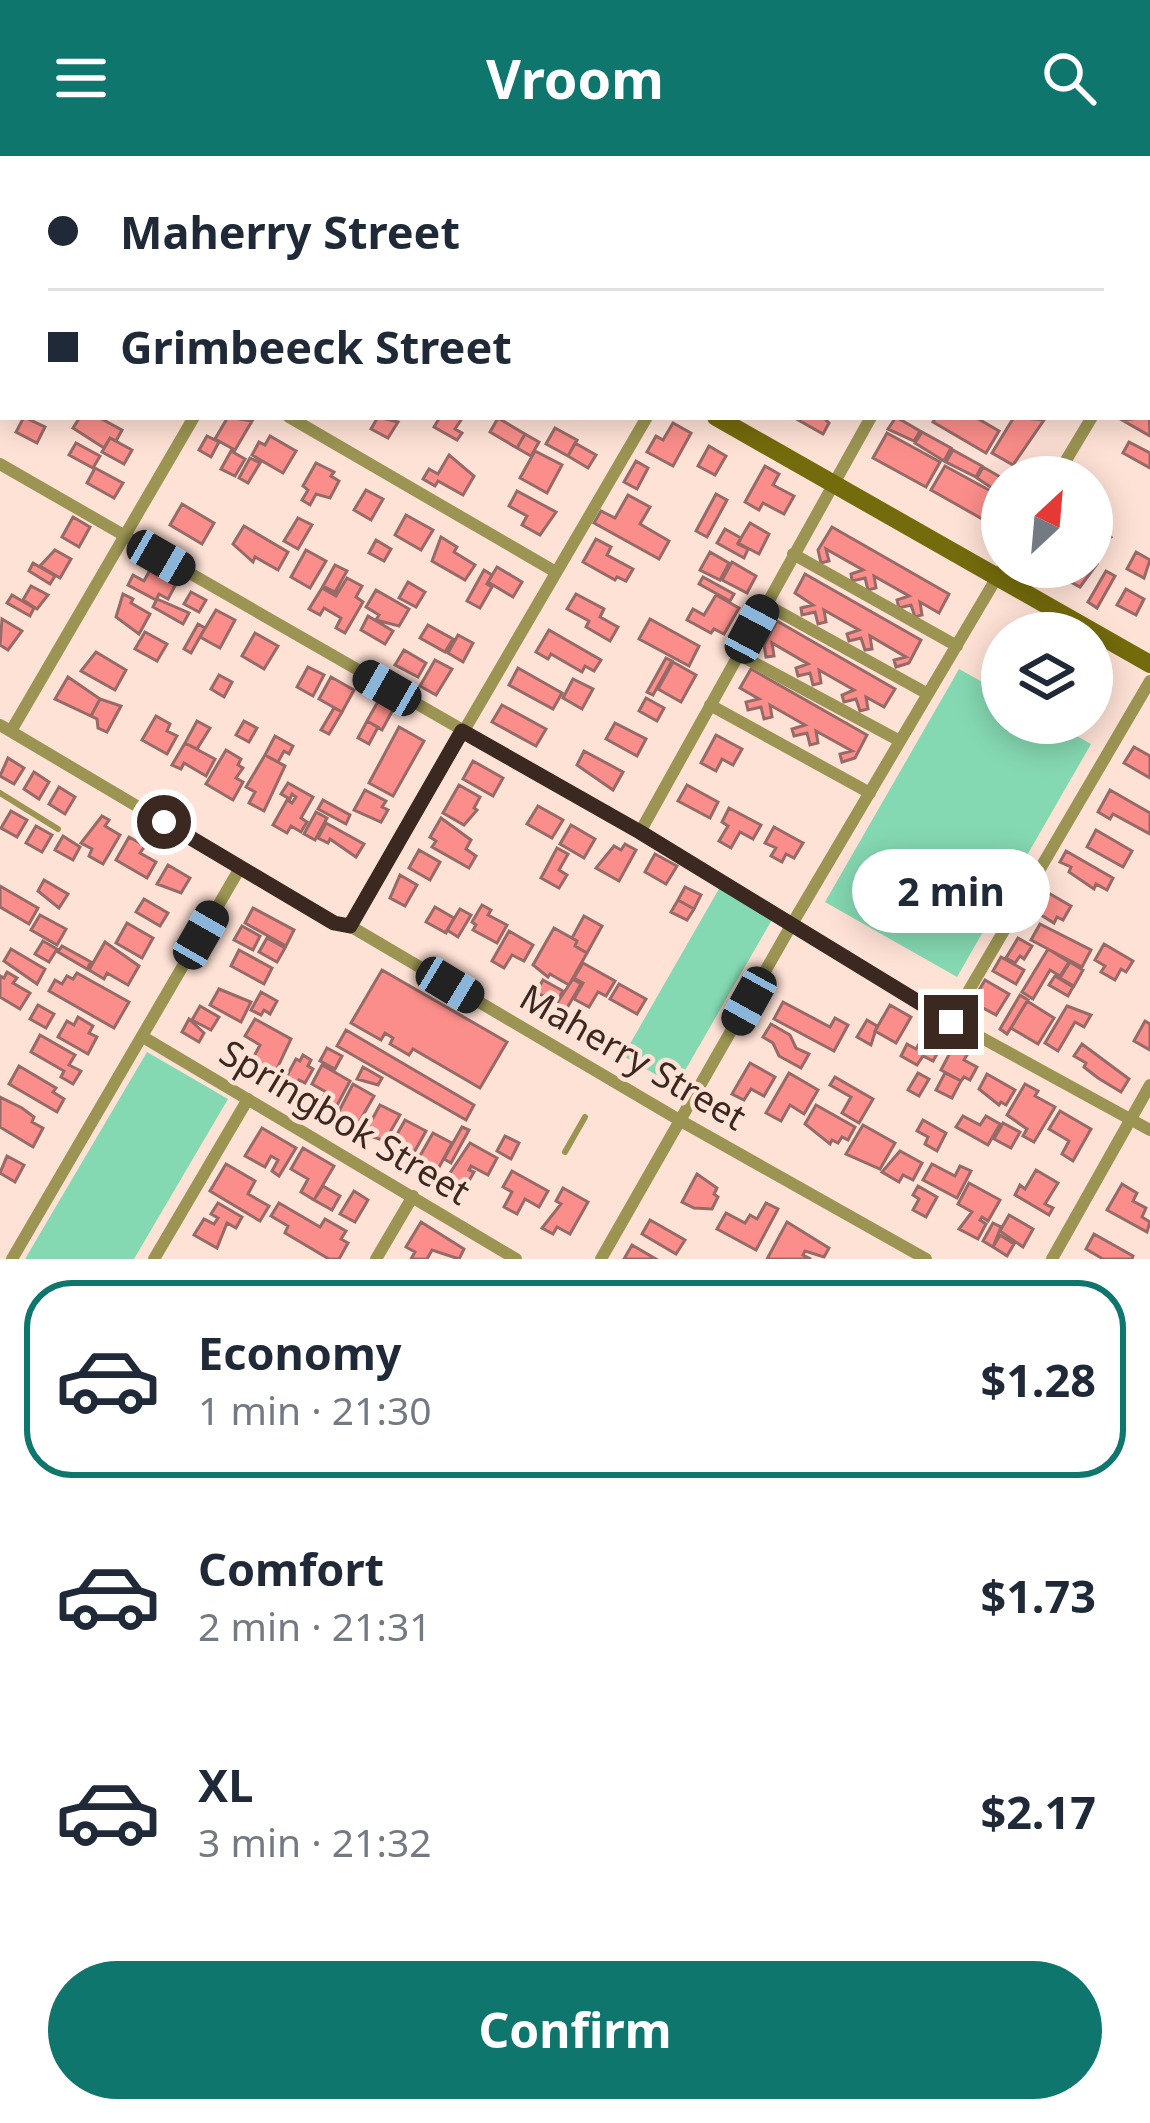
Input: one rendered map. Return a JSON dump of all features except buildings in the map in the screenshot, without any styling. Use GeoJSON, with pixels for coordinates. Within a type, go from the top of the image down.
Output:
{"type":"FeatureCollection","features":[{"type":"Feature","properties":{"kind":"street"},"geometry":{"type":"LineString","coordinates":[[6,728],[192,420]]}},
{"type":"Feature","properties":{"kind":"street"},"geometry":{"type":"LineString","coordinates":[[294,420],[554,572]]}},
{"type":"Feature","properties":{"kind":"street"},"geometry":{"type":"LineString","coordinates":[[350,926],[644,420]]}},
{"type":"Feature","properties":{"kind":"street"},"geometry":{"type":"LineString","coordinates":[[721,420],[981,562]]}},
{"type":"Feature","properties":{"kind":"street"},"geometry":{"type":"LineString","coordinates":[[640,832],[869,420]]}},
{"type":"Feature","properties":{"kind":"street"},"geometry":{"type":"LineString","coordinates":[[1069,456],[1090,420]]}},
{"type":"Feature","properties":{"kind":"street"},"geometry":{"type":"LineString","coordinates":[[0,464],[640,832],[951,1022],[1150,1130]]}},
{"type":"Feature","properties":{"kind":"street"},"geometry":{"type":"LineString","coordinates":[[793,554],[957,646]]}},
{"type":"Feature","properties":{"kind":"street"},"geometry":{"type":"LineString","coordinates":[[601,1259],[991,588]]}},
{"type":"Feature","properties":{"kind":"street"},"geometry":{"type":"LineString","coordinates":[[1026,588],[1150,664]]}},
{"type":"Feature","properties":{"kind":"street"},"geometry":{"type":"LineString","coordinates":[[765,604],[928,694]]}},
{"type":"Feature","properties":{"kind":"street"},"geometry":{"type":"LineString","coordinates":[[738,654],[900,741]]}},
{"type":"Feature","properties":{"kind":"street"},"geometry":{"type":"LineString","coordinates":[[951,1022],[1150,681]]}},
{"type":"Feature","properties":{"kind":"street"},"geometry":{"type":"LineString","coordinates":[[710,705],[870,793]]}},
{"type":"Feature","properties":{"kind":"street","name":"Maherry Street"},"geometry":{"type":"LineString","coordinates":[[6,728],[334,923],[350,926],[926,1259]]}},
{"type":"Feature","properties":{"kind":"street"},"geometry":{"type":"LineString","coordinates":[[12,1259],[240,868]]}},
{"type":"Feature","properties":{"kind":"street","name":"Springbok Street"},"geometry":{"type":"LineString","coordinates":[[143,1036],[516,1259]]}},
{"type":"Feature","properties":{"kind":"street"},"geometry":{"type":"LineString","coordinates":[[1052,1259],[1150,1085]]}},
{"type":"Feature","properties":{"kind":"street"},"geometry":{"type":"LineString","coordinates":[[154,1259],[248,1099]]}},
{"type":"Feature","properties":{"kind":"street"},"geometry":{"type":"LineString","coordinates":[[376,1259],[413,1196]]}},
{"type":"Feature","properties":{"kind":"lane"},"geometry":{"type":"LineString","coordinates":[[0,793],[58,829]]}},
{"type":"Feature","properties":{"kind":"lane"},"geometry":{"type":"LineString","coordinates":[[565,1152],[585,1117]]}},
{"type":"Feature","properties":{"kind":"green space"},"geometry":{"type":"Polygon","coordinates":[[[959,669],[981,681],[981,744],[1091,744],[957,977],[825,902],[959,669]]]}},
{"type":"Feature","properties":{"kind":"green space"},"geometry":{"type":"Polygon","coordinates":[[[720,887],[773,918],[676,1086],[623,1056],[720,887]]]}},
{"type":"Feature","properties":{"kind":"green space"},"geometry":{"type":"Polygon","coordinates":[[[147,1052],[228,1099],[134,1259],[25,1259],[147,1052]]]}},
{"type":"Feature","properties":{"kind":"route"},"geometry":{"type":"LineString","coordinates":[[164,822],[334,923],[350,926],[462,731],[640,832],[951,1022]]}}]}
